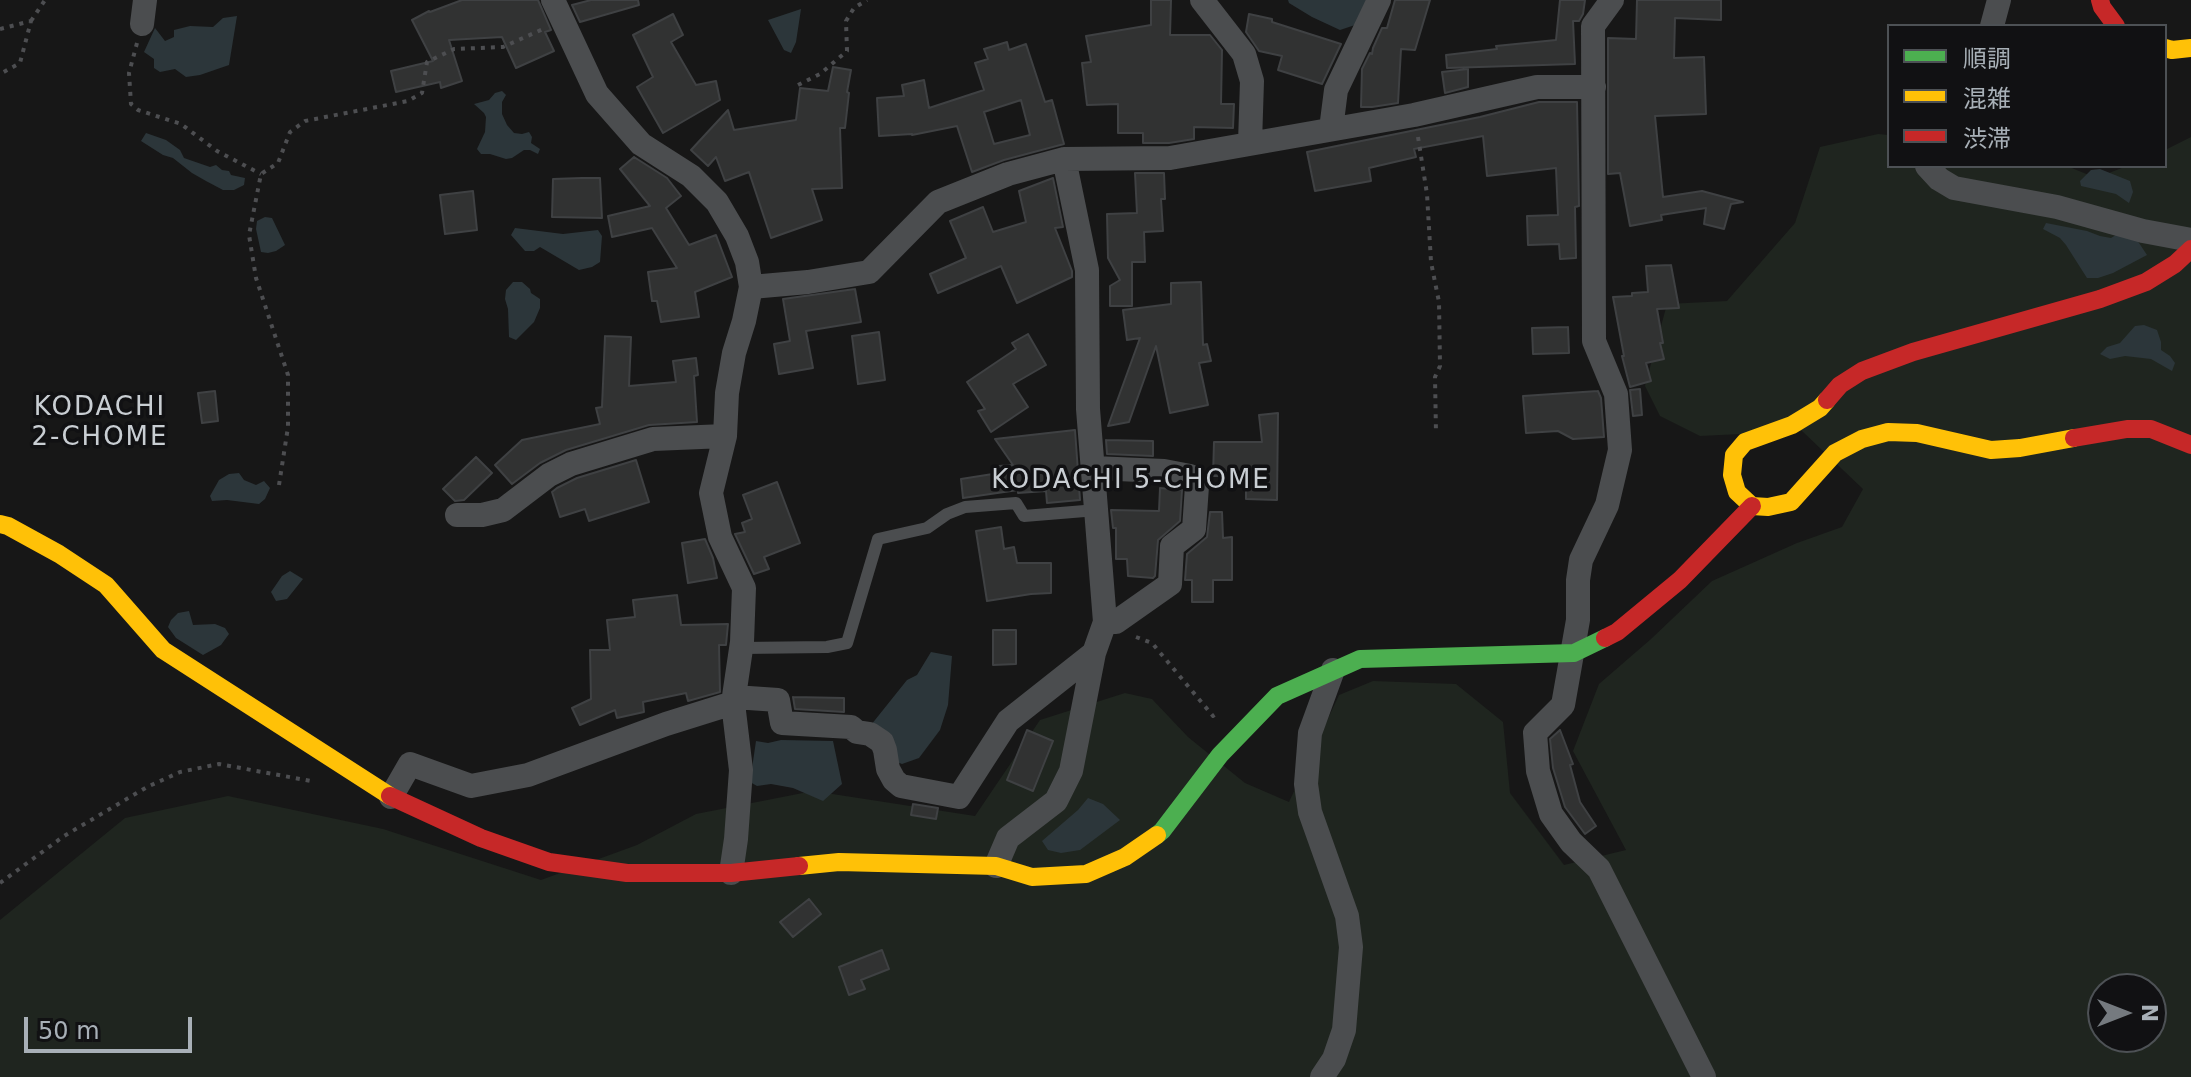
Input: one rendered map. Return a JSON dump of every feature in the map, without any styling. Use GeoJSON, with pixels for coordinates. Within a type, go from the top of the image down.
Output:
{"type":"FeatureCollection","features":[{"type":"Feature","properties":{"kind":"street"},"geometry":{"type":"LineString","coordinates":[[1202,0],[1244,54],[1252,81],[1250,143]]}},
{"type":"Feature","properties":{"kind":"street"},"geometry":{"type":"LineString","coordinates":[[1331,129],[1336,90],[1379,0]]}},
{"type":"Feature","properties":{"kind":"street"},"geometry":{"type":"LineString","coordinates":[[1612,0],[1593,26],[1594,341],[1616,394],[1620,450],[1607,505],[1581,560],[1574,653],[1563,705],[1535,733],[1538,771],[1551,814],[1571,842],[1599,869],[1704,1077]]}},
{"type":"Feature","properties":{"kind":"street"},"geometry":{"type":"LineString","coordinates":[[1993,24],[1999,0]]}},
{"type":"Feature","properties":{"kind":"street"},"geometry":{"type":"LineString","coordinates":[[2100,0],[2115,24]]}},
{"type":"Feature","properties":{"kind":"street"},"geometry":{"type":"LineString","coordinates":[[557,10],[597,94],[641,144],[691,176],[717,202],[737,236],[747,262],[751,287],[731,367],[725,436],[711,493],[720,537],[744,588],[741,648],[733,700],[741,770],[731,873]]}},
{"type":"Feature","properties":{"kind":"street"},"geometry":{"type":"LineString","coordinates":[[2167,49],[2191,48]]}},
{"type":"Feature","properties":{"kind":"street"},"geometry":{"type":"LineString","coordinates":[[751,287],[869,272],[938,202],[1008,174],[1064,159],[1170,158],[1414,115],[1537,87],[1594,87]]}},
{"type":"Feature","properties":{"kind":"street"},"geometry":{"type":"LineString","coordinates":[[1064,159],[1087,270],[1088,409],[1110,622]]}},
{"type":"Feature","properties":{"kind":"street"},"geometry":{"type":"LineString","coordinates":[[1929,168],[1954,188],[2057,207],[2143,231],[2191,240]]}},
{"type":"Feature","properties":{"kind":"street"},"geometry":{"type":"LineString","coordinates":[[2191,249],[2175,264],[2146,282],[2100,299],[1913,352],[1862,371],[1840,385],[1820,408],[1792,425],[1745,442],[1734,455],[1732,475],[1737,492],[1752,506],[1768,507],[1791,502],[1835,453],[1862,439],[1888,432],[1917,433],[1991,450],[2020,448],[2127,429],[2151,429],[2191,445]]}},
{"type":"Feature","properties":{"kind":"street"},"geometry":{"type":"LineString","coordinates":[[457,515],[482,515],[503,510],[549,475],[571,464],[653,439],[725,436]]}},
{"type":"Feature","properties":{"kind":"street"},"geometry":{"type":"LineString","coordinates":[[996,866],[1008,838],[1056,801],[1071,771],[1094,653],[1110,622],[1170,584],[1172,546],[1194,529],[1197,486],[1190,476],[1164,471],[1093,468]]}},
{"type":"Feature","properties":{"kind":"street"},"geometry":{"type":"LineString","coordinates":[[0,524],[59,554],[106,585],[163,650],[391,797],[481,838],[549,862],[627,873],[731,873],[839,862],[996,866],[1032,877],[1086,874],[1125,857],[1162,831],[1220,755],[1277,696],[1333,670],[1360,659],[1574,653],[1617,632],[1680,580],[1752,506]]}},
{"type":"Feature","properties":{"kind":"street"},"geometry":{"type":"LineString","coordinates":[[391,797],[410,764],[471,786],[528,775],[733,700],[778,700],[782,723],[851,727],[857,732],[870,734],[882,742],[888,769],[901,786],[959,797],[1008,721],[1094,653]]}},
{"type":"Feature","properties":{"kind":"street"},"geometry":{"type":"LineString","coordinates":[[1322,1077],[1334,1059],[1344,1030],[1351,947],[1347,916],[1310,812],[1306,784],[1310,733],[1333,670]]}},
{"type":"Feature","properties":{"kind":"lane"},"geometry":{"type":"LineString","coordinates":[[741,648],[827,647],[847,643],[878,539],[927,528],[947,514],[965,507],[1016,503],[1024,516],[1097,510]]}},
{"type":"Feature","properties":{"kind":"path"},"geometry":{"type":"LineString","coordinates":[[0,74],[20,63],[31,21],[45,0]]}},
{"type":"Feature","properties":{"kind":"path"},"geometry":{"type":"LineString","coordinates":[[798,85],[820,74],[847,51],[846,21],[854,8],[867,0]]}},
{"type":"Feature","properties":{"kind":"path"},"geometry":{"type":"LineString","coordinates":[[279,485],[288,427],[288,375],[256,278],[249,235],[261,174],[278,163],[290,132],[305,121],[408,101],[422,93],[427,62],[454,49],[503,47],[557,10]]}},
{"type":"Feature","properties":{"kind":"path"},"geometry":{"type":"LineString","coordinates":[[144,12],[129,73],[131,104],[138,110],[181,124],[217,151],[261,174]]}},
{"type":"Feature","properties":{"kind":"path"},"geometry":{"type":"LineString","coordinates":[[0,29],[31,21]]}},
{"type":"Feature","properties":{"kind":"path"},"geometry":{"type":"LineString","coordinates":[[1414,115],[1427,194],[1431,262],[1439,302],[1440,366],[1435,377],[1436,433]]}},
{"type":"Feature","properties":{"kind":"path"},"geometry":{"type":"LineString","coordinates":[[1110,622],[1128,634],[1152,643],[1213,716],[1224,708]]}},
{"type":"Feature","properties":{"kind":"path"},"geometry":{"type":"LineString","coordinates":[[0,883],[64,836],[147,787],[180,772],[219,764],[313,782]]}},
{"type":"Feature","properties":{"kind":"shaded area"},"geometry":{"type":"Polygon","coordinates":[[[1288,0],[1368,0],[1355,25],[1340,30],[1312,17],[1288,0]]]}},
{"type":"Feature","properties":{"kind":"shaded area"},"geometry":{"type":"Polygon","coordinates":[[[801,9],[796,42],[791,53],[784,50],[768,20],[801,9]]]}},
{"type":"Feature","properties":{"kind":"shaded area"},"geometry":{"type":"Polygon","coordinates":[[[237,16],[229,65],[186,77],[175,69],[160,72],[154,68],[154,59],[144,52],[155,28],[165,41],[174,37],[174,30],[190,26],[213,27],[223,18],[237,16]]]}},
{"type":"Feature","properties":{"kind":"shaded area"},"geometry":{"type":"Polygon","coordinates":[[[502,91],[506,95],[502,102],[502,114],[507,125],[514,133],[529,132],[531,143],[540,149],[538,154],[524,150],[506,159],[481,154],[477,149],[485,132],[486,117],[474,104],[489,100],[502,91]]]}},
{"type":"Feature","properties":{"kind":"shaded area"},"geometry":{"type":"Polygon","coordinates":[[[146,133],[166,140],[180,150],[184,158],[210,167],[216,165],[231,175],[245,178],[244,185],[234,190],[223,190],[206,181],[141,141],[146,133]]]}},
{"type":"Feature","properties":{"kind":"shaded area"},"geometry":{"type":"Polygon","coordinates":[[[1878,134],[1887,135],[1887,168],[2072,168],[2096,178],[2122,168],[2167,168],[2167,149],[2191,137],[2191,1077],[0,1077],[0,920],[125,818],[228,796],[383,829],[541,880],[637,845],[696,814],[813,791],[975,816],[1040,720],[1125,693],[1152,699],[1188,737],[1245,783],[1289,802],[1339,695],[1373,681],[1456,684],[1503,722],[1510,793],[1564,865],[1626,850],[1573,751],[1599,684],[1712,581],[1797,543],[1842,527],[1863,489],[1802,431],[1700,436],[1660,416],[1645,386],[1667,304],[1727,301],[1795,223],[1820,147],[1878,134]]]}},
{"type":"Feature","properties":{"kind":"shaded area"},"geometry":{"type":"Polygon","coordinates":[[[2100,169],[2130,181],[2133,192],[2129,203],[2116,194],[2081,186],[2080,181],[2091,170],[2100,169]]]}},
{"type":"Feature","properties":{"kind":"shaded area"},"geometry":{"type":"Polygon","coordinates":[[[272,218],[285,245],[268,253],[261,252],[256,229],[257,221],[272,218]]]}},
{"type":"Feature","properties":{"kind":"shaded area"},"geometry":{"type":"Polygon","coordinates":[[[2046,223],[2100,236],[2111,238],[2116,235],[2137,240],[2147,255],[2113,273],[2087,278],[2060,238],[2043,229],[2046,223]]]}},
{"type":"Feature","properties":{"kind":"shaded area"},"geometry":{"type":"Polygon","coordinates":[[[515,228],[563,234],[598,230],[602,236],[600,262],[579,270],[540,247],[525,251],[511,235],[515,228]]]}},
{"type":"Feature","properties":{"kind":"shaded area"},"geometry":{"type":"Polygon","coordinates":[[[513,282],[522,282],[540,299],[534,322],[516,340],[509,337],[505,299],[506,290],[513,282]]]}},
{"type":"Feature","properties":{"kind":"shaded area"},"geometry":{"type":"Polygon","coordinates":[[[2144,325],[2157,330],[2161,350],[2175,363],[2172,371],[2151,359],[2125,356],[2110,359],[2100,354],[2107,347],[2120,343],[2135,326],[2144,325]]]}},
{"type":"Feature","properties":{"kind":"shaded area"},"geometry":{"type":"Polygon","coordinates":[[[239,473],[244,480],[256,485],[264,481],[270,488],[265,499],[259,504],[212,501],[210,496],[219,480],[239,473]]]}},
{"type":"Feature","properties":{"kind":"shaded area"},"geometry":{"type":"Polygon","coordinates":[[[290,571],[303,579],[287,599],[276,601],[271,592],[282,576],[290,571]]]}},
{"type":"Feature","properties":{"kind":"shaded area"},"geometry":{"type":"Polygon","coordinates":[[[189,611],[193,625],[215,624],[225,628],[229,634],[221,645],[203,655],[176,638],[168,627],[171,620],[178,613],[189,611]]]}},
{"type":"Feature","properties":{"kind":"shaded area"},"geometry":{"type":"Polygon","coordinates":[[[931,652],[952,656],[948,705],[940,730],[919,758],[902,764],[892,760],[871,725],[907,680],[917,675],[931,652]]]}},
{"type":"Feature","properties":{"kind":"shaded area"},"geometry":{"type":"Polygon","coordinates":[[[781,740],[833,741],[842,784],[823,801],[793,788],[771,784],[757,786],[750,782],[756,741],[768,743],[781,740]]]}},
{"type":"Feature","properties":{"kind":"shaded area"},"geometry":{"type":"Polygon","coordinates":[[[1088,798],[1103,804],[1120,820],[1080,850],[1061,853],[1048,850],[1042,841],[1088,798]]]}},
{"type":"Feature","properties":{"kind":"building"},"geometry":{"type":"Polygon","coordinates":[[[462,0],[538,0],[551,30],[545,32],[554,51],[516,68],[502,37],[449,40],[462,81],[441,88],[440,82],[396,92],[391,71],[433,61],[412,20],[462,0]]]}},
{"type":"Feature","properties":{"kind":"building"},"geometry":{"type":"Polygon","coordinates":[[[591,0],[638,0],[639,5],[580,22],[572,5],[591,0]]]}},
{"type":"Feature","properties":{"kind":"building"},"geometry":{"type":"Polygon","coordinates":[[[1151,0],[1171,0],[1170,35],[1210,35],[1222,50],[1221,104],[1234,104],[1233,128],[1194,127],[1194,139],[1143,143],[1143,133],[1118,133],[1118,104],[1087,105],[1082,63],[1091,62],[1086,36],[1151,25],[1151,0]]]}},
{"type":"Feature","properties":{"kind":"building"},"geometry":{"type":"Polygon","coordinates":[[[1395,0],[1430,0],[1415,50],[1401,49],[1398,103],[1361,107],[1362,69],[1372,54],[1382,28],[1387,28],[1395,0]]]}},
{"type":"Feature","properties":{"kind":"building"},"geometry":{"type":"Polygon","coordinates":[[[1560,0],[1585,0],[1579,21],[1573,21],[1575,64],[1447,68],[1446,55],[1556,40],[1560,0]]]}},
{"type":"Feature","properties":{"kind":"building"},"geometry":{"type":"Polygon","coordinates":[[[1637,0],[1721,0],[1721,20],[1675,18],[1674,58],[1704,57],[1706,114],[1655,116],[1663,197],[1702,191],[1743,202],[1731,204],[1724,229],[1704,224],[1706,208],[1661,215],[1662,220],[1630,226],[1620,173],[1608,174],[1608,38],[1636,39],[1637,0]]]}},
{"type":"Feature","properties":{"kind":"building"},"geometry":{"type":"Polygon","coordinates":[[[673,14],[683,35],[671,42],[696,85],[716,81],[720,100],[663,133],[637,87],[653,77],[633,35],[673,14]]]}},
{"type":"Feature","properties":{"kind":"building"},"geometry":{"type":"Polygon","coordinates":[[[1249,14],[1341,44],[1322,84],[1278,70],[1282,56],[1259,51],[1246,32],[1249,14]]]}},
{"type":"Feature","properties":{"kind":"building"},"geometry":{"type":"Polygon","coordinates":[[[1007,42],[1009,50],[1026,44],[1045,102],[1052,100],[1064,144],[972,172],[957,126],[912,135],[879,136],[877,98],[904,96],[902,85],[924,80],[929,108],[984,90],[975,63],[988,59],[984,49],[1007,42]],[[1021,100],[984,112],[994,144],[1030,135],[1021,100]]]}},
{"type":"Feature","properties":{"kind":"building"},"geometry":{"type":"Polygon","coordinates":[[[833,67],[851,70],[845,128],[840,128],[842,188],[812,189],[822,220],[771,238],[749,172],[725,181],[716,157],[708,166],[691,150],[728,110],[734,130],[796,120],[800,88],[828,91],[833,67]]]}},
{"type":"Feature","properties":{"kind":"building"},"geometry":{"type":"Polygon","coordinates":[[[1468,69],[1468,87],[1445,93],[1442,72],[1468,69]]]}},
{"type":"Feature","properties":{"kind":"building"},"geometry":{"type":"Polygon","coordinates":[[[1539,102],[1577,102],[1579,206],[1575,207],[1576,258],[1560,259],[1559,244],[1528,245],[1527,216],[1558,215],[1556,168],[1487,176],[1483,136],[1414,149],[1416,157],[1369,168],[1371,181],[1315,191],[1307,152],[1539,102]]]}},
{"type":"Feature","properties":{"kind":"building"},"geometry":{"type":"Polygon","coordinates":[[[634,157],[667,178],[681,196],[666,208],[689,245],[716,235],[732,277],[695,292],[699,317],[661,322],[657,301],[652,301],[648,272],[677,268],[652,228],[612,237],[608,216],[650,206],[620,169],[634,157]]]}},
{"type":"Feature","properties":{"kind":"building"},"geometry":{"type":"Polygon","coordinates":[[[1135,173],[1164,173],[1165,199],[1161,199],[1163,231],[1144,232],[1145,262],[1132,262],[1132,306],[1110,306],[1110,286],[1120,280],[1108,258],[1107,214],[1137,213],[1135,173]]]}},
{"type":"Feature","properties":{"kind":"building"},"geometry":{"type":"Polygon","coordinates":[[[600,178],[602,218],[552,217],[553,179],[600,178]]]}},
{"type":"Feature","properties":{"kind":"building"},"geometry":{"type":"Polygon","coordinates":[[[1053,178],[1063,227],[1055,228],[1072,277],[1017,303],[1001,266],[938,293],[930,274],[966,258],[950,221],[983,207],[993,232],[1026,222],[1019,191],[1053,178]]]}},
{"type":"Feature","properties":{"kind":"building"},"geometry":{"type":"Polygon","coordinates":[[[473,191],[477,230],[445,234],[440,195],[473,191]]]}},
{"type":"Feature","properties":{"kind":"building"},"geometry":{"type":"Polygon","coordinates":[[[1671,265],[1679,308],[1657,309],[1664,359],[1646,363],[1651,381],[1630,387],[1613,297],[1648,292],[1646,266],[1671,265]]]}},
{"type":"Feature","properties":{"kind":"building"},"geometry":{"type":"Polygon","coordinates":[[[1201,282],[1203,345],[1207,344],[1211,361],[1199,363],[1208,405],[1170,413],[1156,346],[1129,422],[1108,426],[1140,338],[1127,340],[1123,310],[1171,304],[1171,283],[1201,282]]]}},
{"type":"Feature","properties":{"kind":"building"},"geometry":{"type":"Polygon","coordinates":[[[855,289],[861,322],[806,331],[813,368],[779,374],[774,344],[790,341],[783,299],[855,289]]]}},
{"type":"Feature","properties":{"kind":"building"},"geometry":{"type":"Polygon","coordinates":[[[1568,327],[1569,353],[1533,354],[1532,328],[1568,327]]]}},
{"type":"Feature","properties":{"kind":"building"},"geometry":{"type":"Polygon","coordinates":[[[879,332],[885,380],[858,384],[852,336],[879,332]]]}},
{"type":"Feature","properties":{"kind":"building"},"geometry":{"type":"Polygon","coordinates":[[[1028,334],[1046,365],[1013,384],[1028,407],[991,432],[978,411],[985,409],[967,382],[1016,349],[1012,343],[1028,334]]]}},
{"type":"Feature","properties":{"kind":"building"},"geometry":{"type":"Polygon","coordinates":[[[605,336],[631,337],[629,386],[676,382],[673,361],[696,358],[697,422],[649,425],[566,450],[540,463],[512,484],[495,465],[522,440],[600,424],[596,408],[602,407],[605,336]]]}},
{"type":"Feature","properties":{"kind":"building"},"geometry":{"type":"Polygon","coordinates":[[[1640,389],[1642,415],[1633,416],[1630,390],[1640,389]]]}},
{"type":"Feature","properties":{"kind":"building"},"geometry":{"type":"Polygon","coordinates":[[[215,391],[218,421],[202,423],[198,393],[215,391]]]}},
{"type":"Feature","properties":{"kind":"building"},"geometry":{"type":"Polygon","coordinates":[[[1598,391],[1604,437],[1573,439],[1558,431],[1526,433],[1523,396],[1598,391]]]}},
{"type":"Feature","properties":{"kind":"building"},"geometry":{"type":"Polygon","coordinates":[[[1278,413],[1277,500],[1246,499],[1246,476],[1213,476],[1214,442],[1262,442],[1259,415],[1278,413]]]}},
{"type":"Feature","properties":{"kind":"building"},"geometry":{"type":"Polygon","coordinates":[[[1075,430],[1080,500],[1047,503],[1046,491],[1018,493],[1018,490],[963,498],[961,479],[999,473],[999,466],[1013,465],[995,439],[1075,430]]]}},
{"type":"Feature","properties":{"kind":"building"},"geometry":{"type":"Polygon","coordinates":[[[1106,440],[1153,441],[1153,456],[1107,454],[1106,440]]]}},
{"type":"Feature","properties":{"kind":"building"},"geometry":{"type":"Polygon","coordinates":[[[476,457],[492,473],[464,500],[455,501],[443,489],[476,457]]]}},
{"type":"Feature","properties":{"kind":"building"},"geometry":{"type":"Polygon","coordinates":[[[636,460],[649,502],[589,521],[585,509],[560,517],[552,492],[557,488],[577,478],[636,460]]]}},
{"type":"Feature","properties":{"kind":"building"},"geometry":{"type":"Polygon","coordinates":[[[777,482],[800,543],[764,557],[769,569],[754,574],[735,534],[745,532],[742,523],[752,519],[743,495],[777,482]]]}},
{"type":"Feature","properties":{"kind":"building"},"geometry":{"type":"Polygon","coordinates":[[[1160,488],[1182,490],[1180,521],[1158,540],[1155,576],[1128,576],[1127,559],[1116,559],[1116,528],[1113,528],[1111,510],[1159,511],[1160,488]]]}},
{"type":"Feature","properties":{"kind":"building"},"geometry":{"type":"Polygon","coordinates":[[[1210,512],[1222,512],[1223,538],[1232,537],[1232,580],[1213,580],[1213,602],[1192,602],[1192,580],[1185,580],[1187,554],[1207,537],[1210,512]]]}},
{"type":"Feature","properties":{"kind":"building"},"geometry":{"type":"Polygon","coordinates":[[[1001,527],[1004,549],[1014,547],[1017,563],[1051,563],[1051,593],[987,601],[976,531],[1001,527]]]}},
{"type":"Feature","properties":{"kind":"building"},"geometry":{"type":"Polygon","coordinates":[[[705,539],[717,578],[688,583],[682,543],[705,539]]]}},
{"type":"Feature","properties":{"kind":"building"},"geometry":{"type":"Polygon","coordinates":[[[677,595],[681,625],[728,624],[726,645],[719,645],[720,692],[688,701],[686,693],[643,702],[644,712],[617,718],[615,710],[580,725],[572,708],[591,699],[590,650],[610,650],[607,620],[635,617],[633,600],[677,595]]]}},
{"type":"Feature","properties":{"kind":"building"},"geometry":{"type":"Polygon","coordinates":[[[993,630],[1016,630],[1016,664],[993,665],[993,630]]]}},
{"type":"Feature","properties":{"kind":"building"},"geometry":{"type":"Polygon","coordinates":[[[793,697],[844,698],[844,712],[795,709],[793,697]]]}},
{"type":"Feature","properties":{"kind":"building"},"geometry":{"type":"Polygon","coordinates":[[[1027,730],[1053,741],[1033,791],[1007,780],[1027,730]]]}},
{"type":"Feature","properties":{"kind":"building"},"geometry":{"type":"Polygon","coordinates":[[[1560,730],[1573,764],[1570,765],[1580,802],[1596,826],[1585,834],[1565,807],[1553,768],[1550,739],[1560,730]]]}},
{"type":"Feature","properties":{"kind":"building"},"geometry":{"type":"Polygon","coordinates":[[[913,804],[938,808],[936,819],[911,815],[913,804]]]}},
{"type":"Feature","properties":{"kind":"building"},"geometry":{"type":"Polygon","coordinates":[[[809,899],[821,914],[793,937],[780,922],[809,899]]]}},
{"type":"Feature","properties":{"kind":"building"},"geometry":{"type":"Polygon","coordinates":[[[882,950],[889,969],[861,980],[865,989],[849,995],[839,967],[882,950]]]}},
{"type":"Feature","properties":{"kind":"traffic: fast"},"geometry":{"type":"LineString","coordinates":[[1157,835],[1220,755],[1277,696],[1360,659],[1574,653],[1605,638]]}},
{"type":"Feature","properties":{"kind":"traffic: slow"},"geometry":{"type":"LineString","coordinates":[[2167,49],[2191,48]]}},
{"type":"Feature","properties":{"kind":"traffic: slow"},"geometry":{"type":"LineString","coordinates":[[1827,400],[1820,408],[1792,425],[1745,442],[1734,455],[1732,475],[1737,492],[1752,506],[1768,507],[1791,502],[1835,453],[1862,439],[1888,432],[1917,433],[1991,450],[2074,438]]}},
{"type":"Feature","properties":{"kind":"traffic: slow"},"geometry":{"type":"LineString","coordinates":[[0,524],[59,554],[106,585],[163,650],[390,796]]}},
{"type":"Feature","properties":{"kind":"traffic: slow"},"geometry":{"type":"LineString","coordinates":[[799,866],[839,862],[996,866],[1032,877],[1086,874],[1125,857],[1157,835]]}},
{"type":"Feature","properties":{"kind":"traffic: jam"},"geometry":{"type":"LineString","coordinates":[[2100,0],[2115,24]]}},
{"type":"Feature","properties":{"kind":"traffic: jam"},"geometry":{"type":"LineString","coordinates":[[1827,400],[1840,385],[1862,371],[1913,352],[2100,299],[2146,282],[2175,264],[2191,249]]}},
{"type":"Feature","properties":{"kind":"traffic: jam"},"geometry":{"type":"LineString","coordinates":[[2074,438],[2127,429],[2151,429],[2191,445]]}},
{"type":"Feature","properties":{"kind":"traffic: jam"},"geometry":{"type":"LineString","coordinates":[[1605,638],[1617,632],[1680,580],[1752,506]]}},
{"type":"Feature","properties":{"kind":"traffic: jam"},"geometry":{"type":"LineString","coordinates":[[390,796],[481,838],[549,862],[627,873],[731,873],[799,866]]}},
{"type":"Feature","properties":{"kind":"district","name":"KODACHI 2-CHOME"},"geometry":{"type":"Point","coordinates":[100,423]}},
{"type":"Feature","properties":{"kind":"district","name":"KODACHI 5-CHOME"},"geometry":{"type":"Point","coordinates":[1131,481]}}]}
